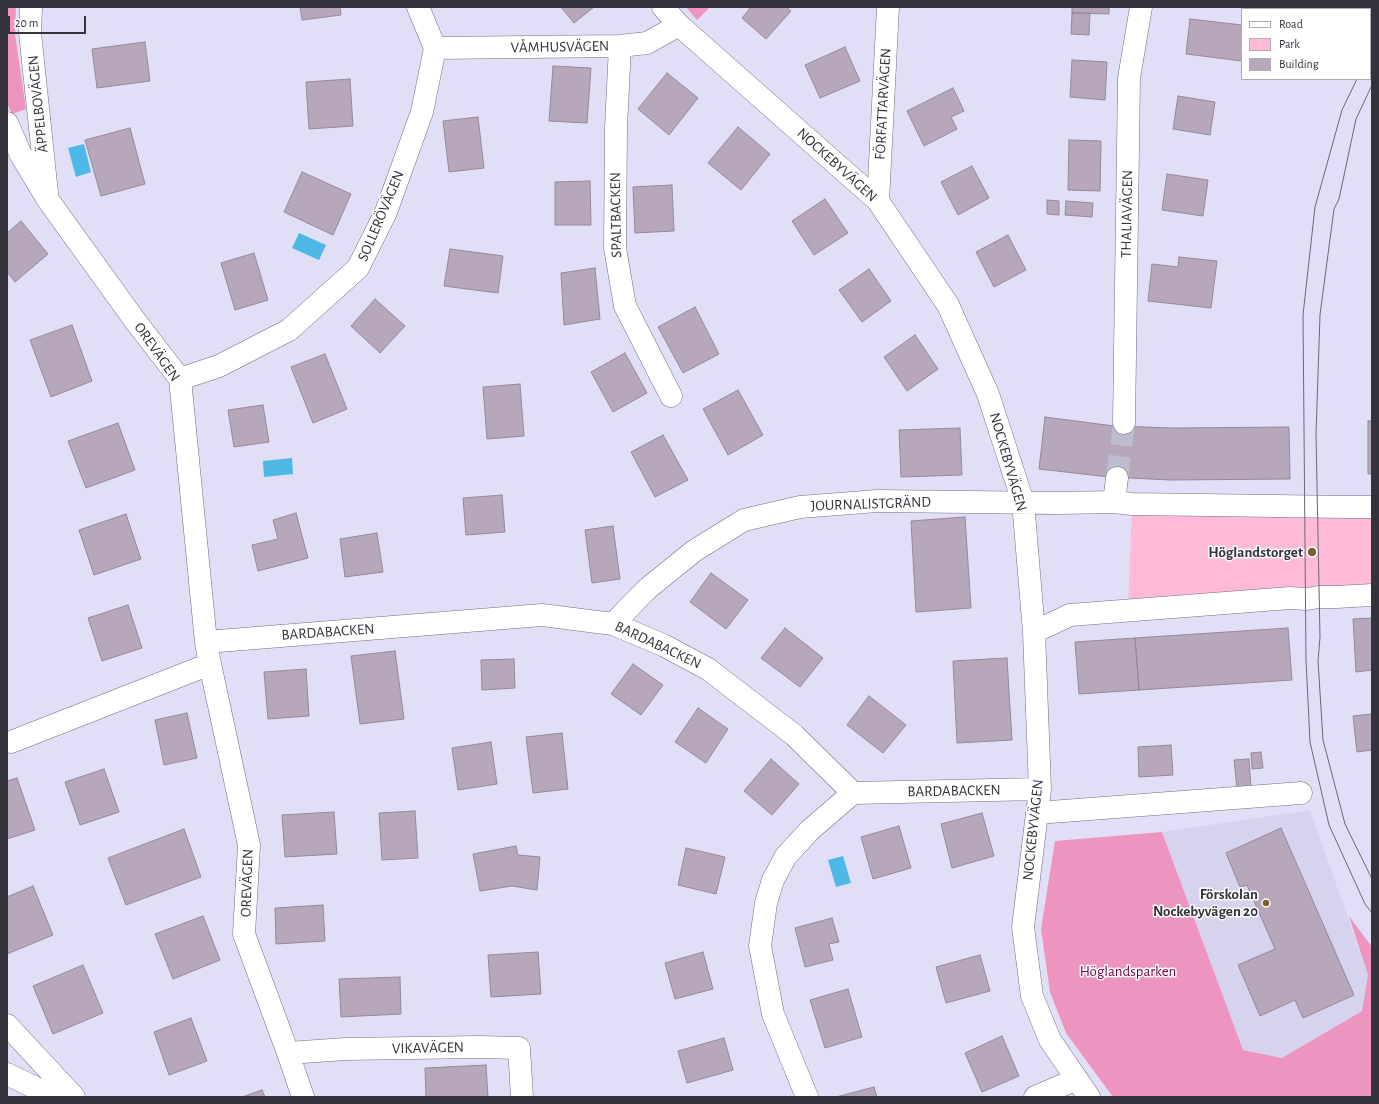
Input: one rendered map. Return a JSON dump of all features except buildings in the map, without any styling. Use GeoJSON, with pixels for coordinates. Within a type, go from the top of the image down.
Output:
{"type":"FeatureCollection","features":[{"type":"Feature","properties":{"kind":"street","name":"ÄPPELBOVÄGEN"},"geometry":{"type":"LineString","coordinates":[[31,7],[30,33],[48,200]]}},
{"type":"Feature","properties":{"kind":"street"},"geometry":{"type":"LineString","coordinates":[[418,7],[435,48]]}},
{"type":"Feature","properties":{"kind":"street","name":"NOCKEBYVÄGEN"},"geometry":{"type":"LineString","coordinates":[[662,7],[679,25],[878,201],[948,305],[988,394],[1023,502],[1034,632],[1040,788],[1023,927],[1032,996],[1050,1040],[1083,1088]]}},
{"type":"Feature","properties":{"kind":"street","name":"FÖRFATTARVÄGEN"},"geometry":{"type":"LineString","coordinates":[[878,201],[888,7]]}},
{"type":"Feature","properties":{"kind":"street","name":"THALIAVÄGEN"},"geometry":{"type":"LineString","coordinates":[[1124,423],[1129,78],[1140,7]]}},
{"type":"Feature","properties":{"kind":"street","name":"VÅMHUSVÄGEN"},"geometry":{"type":"LineString","coordinates":[[435,48],[620,46],[648,43],[679,25]]}},
{"type":"Feature","properties":{"kind":"street","name":"SPALTBACKEN"},"geometry":{"type":"LineString","coordinates":[[620,46],[616,128],[615,248],[624,306],[671,396]]}},
{"type":"Feature","properties":{"kind":"street","name":"SOLLERÖVÄGEN"},"geometry":{"type":"LineString","coordinates":[[180,379],[219,366],[289,330],[358,268],[386,212],[422,112],[435,48]]}},
{"type":"Feature","properties":{"kind":"street","name":"OREVÄGEN"},"geometry":{"type":"LineString","coordinates":[[7,123],[21,155],[48,200],[136,322],[180,379],[206,642],[249,845],[244,934],[288,1053],[302,1097]]}},
{"type":"Feature","properties":{"kind":"street"},"geometry":{"type":"LineString","coordinates":[[1114,502],[1117,478]]}},
{"type":"Feature","properties":{"kind":"street","name":"JOURNALISTGRÄND"},"geometry":{"type":"LineString","coordinates":[[614,624],[647,589],[694,552],[744,520],[800,507],[877,501],[1023,502]]}},
{"type":"Feature","properties":{"kind":"street"},"geometry":{"type":"LineString","coordinates":[[1023,502],[1114,502],[1132,504],[1347,508],[1372,507]]}},
{"type":"Feature","properties":{"kind":"street"},"geometry":{"type":"LineString","coordinates":[[1034,632],[1070,615],[1290,598],[1336,598],[1372,595]]}},
{"type":"Feature","properties":{"kind":"street","name":"BARDABACKEN"},"geometry":{"type":"LineString","coordinates":[[206,642],[542,615],[614,624],[663,645],[708,669],[794,735],[853,793],[1040,788]]}},
{"type":"Feature","properties":{"kind":"street"},"geometry":{"type":"LineString","coordinates":[[11,742],[210,664]]}},
{"type":"Feature","properties":{"kind":"street"},"geometry":{"type":"LineString","coordinates":[[807,1097],[773,1014],[760,946],[766,903],[773,880],[786,856],[810,830],[853,793]]}},
{"type":"Feature","properties":{"kind":"street"},"geometry":{"type":"LineString","coordinates":[[1037,813],[1301,794]]}},
{"type":"Feature","properties":{"kind":"street"},"geometry":{"type":"LineString","coordinates":[[7,1025],[74,1097]]}},
{"type":"Feature","properties":{"kind":"street","name":"VIKAVÄGEN"},"geometry":{"type":"LineString","coordinates":[[288,1053],[353,1049],[519,1048],[522,1097]]}},
{"type":"Feature","properties":{"kind":"street"},"geometry":{"type":"LineString","coordinates":[[7,1074],[54,1097]]}},
{"type":"Feature","properties":{"kind":"street"},"geometry":{"type":"LineString","coordinates":[[1035,1097],[1083,1088]]}},
{"type":"Feature","properties":{"kind":"shaded area","name":"Förskolan Nockebyvägen 20"},"geometry":{"type":"Polygon","coordinates":[[[1310,810],[1368,975],[1362,1011],[1282,1058],[1243,1050],[1162,832],[1310,810]]]}},
{"type":"Feature","properties":{"kind":"green space"},"geometry":{"type":"Polygon","coordinates":[[[7,7],[16,7],[15,34],[26,109],[12,114],[7,103],[7,7]]]}},
{"type":"Feature","properties":{"kind":"green space"},"geometry":{"type":"Polygon","coordinates":[[[686,7],[710,7],[697,20],[686,7]]]}},
{"type":"Feature","properties":{"kind":"green space"},"geometry":{"type":"Polygon","coordinates":[[[1372,7],[1372,22],[1371,24],[1371,8],[1300,8],[1372,7]]]}},
{"type":"Feature","properties":{"kind":"green space"},"geometry":{"type":"Polygon","coordinates":[[[1132,504],[1372,507],[1372,594],[1128,610],[1132,504]]]}},
{"type":"Feature","properties":{"kind":"green space","name":"Höglandsparken"},"geometry":{"type":"Polygon","coordinates":[[[1162,832],[1243,1050],[1282,1058],[1362,1011],[1368,975],[1349,916],[1372,947],[1372,1097],[1113,1097],[1066,1033],[1050,992],[1041,929],[1055,841],[1162,832]]]}},
{"type":"Feature","properties":{"kind":"water"},"geometry":{"type":"Polygon","coordinates":[[[84,144],[91,172],[76,177],[68,148],[84,144]]]}},
{"type":"Feature","properties":{"kind":"water"},"geometry":{"type":"Polygon","coordinates":[[[299,233],[326,245],[319,260],[292,248],[299,233]]]}},
{"type":"Feature","properties":{"kind":"water"},"geometry":{"type":"Polygon","coordinates":[[[292,458],[293,474],[264,477],[263,461],[292,458]]]}},
{"type":"Feature","properties":{"kind":"water"},"geometry":{"type":"Polygon","coordinates":[[[843,856],[851,883],[836,887],[828,860],[843,856]]]}},
{"type":"Feature","properties":{"kind":"tunnel"},"geometry":{"type":"LineString","coordinates":[[1117,478],[1124,423]]}},
{"type":"Feature","properties":{"kind":"tram line"},"geometry":{"type":"LineString","coordinates":[[1357,80],[1342,110],[1315,207],[1303,315],[1306,660],[1310,742],[1329,825],[1365,904],[1372,913]]}},
{"type":"Feature","properties":{"kind":"tram line"},"geometry":{"type":"LineString","coordinates":[[1372,85],[1356,119],[1339,199],[1334,209],[1320,315],[1316,434],[1320,637],[1318,661],[1323,740],[1345,824],[1372,879]]}},
{"type":"Feature","properties":{"kind":"place","name":"Höglandstorget"},"geometry":{"type":"Point","coordinates":[1312,552]}},
{"type":"Feature","properties":{"kind":"place","name":"Förskolan Nockebyvägen 20"},"geometry":{"type":"Point","coordinates":[1266,903]}}]}
